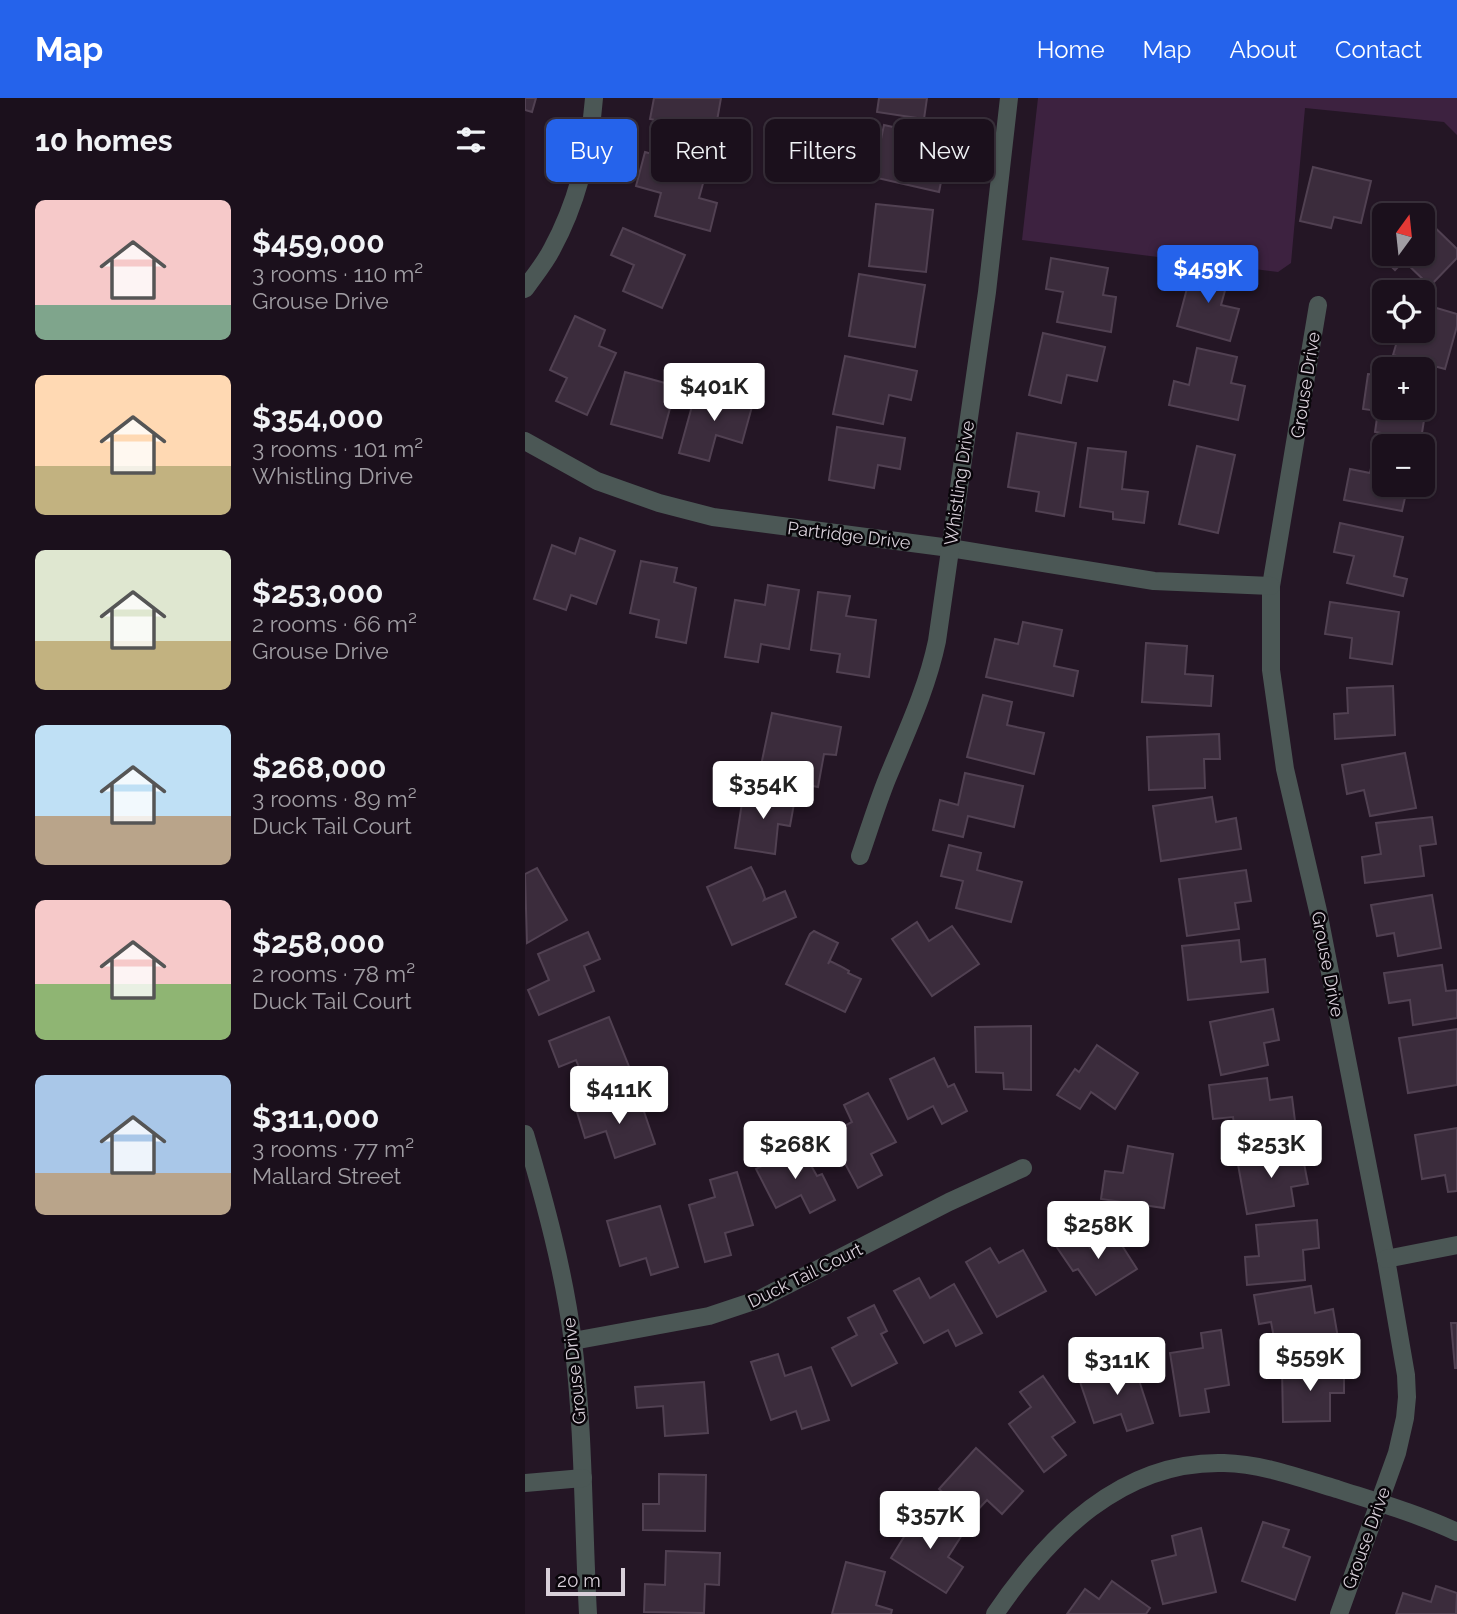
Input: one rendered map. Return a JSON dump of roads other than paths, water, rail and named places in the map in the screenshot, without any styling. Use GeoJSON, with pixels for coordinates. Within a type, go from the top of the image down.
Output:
{"type":"FeatureCollection","features":[{"type":"Feature","properties":{"kind":"street"},"geometry":{"type":"LineString","coordinates":[[525,289],[552,249],[575,195],[582,172],[594,98]]}},
{"type":"Feature","properties":{"kind":"street","name":"Whistling Drive"},"geometry":{"type":"LineString","coordinates":[[860,856],[886,780],[929,673],[944,599],[987,292],[1009,98]]}},
{"type":"Feature","properties":{"kind":"street","name":"Grouse Drive"},"geometry":{"type":"LineString","coordinates":[[1318,305],[1271,586],[1271,670],[1283,760],[1318,911],[1386,1259],[1406,1376],[1407,1397],[1402,1435],[1339,1614]]}},
{"type":"Feature","properties":{"kind":"street","name":"Partridge Drive"},"geometry":{"type":"LineString","coordinates":[[525,441],[597,481],[688,511],[738,521],[950,548],[1154,581],[1271,586]]}},
{"type":"Feature","properties":{"kind":"street","name":"Grouse Drive"},"geometry":{"type":"LineString","coordinates":[[525,1134],[550,1223],[573,1341],[583,1478],[588,1614]]}},
{"type":"Feature","properties":{"kind":"street","name":"Duck Tail Court"},"geometry":{"type":"LineString","coordinates":[[573,1341],[709,1316],[760,1300],[949,1202],[1023,1168]]}},
{"type":"Feature","properties":{"kind":"street"},"geometry":{"type":"LineString","coordinates":[[1386,1259],[1457,1244]]}},
{"type":"Feature","properties":{"kind":"street"},"geometry":{"type":"LineString","coordinates":[[995,1614],[1038,1555],[1088,1508],[1139,1481],[1165,1471],[1222,1463],[1255,1466],[1378,1502],[1457,1532]]}},
{"type":"Feature","properties":{"kind":"street"},"geometry":{"type":"LineString","coordinates":[[525,1483],[583,1478]]}}]}
